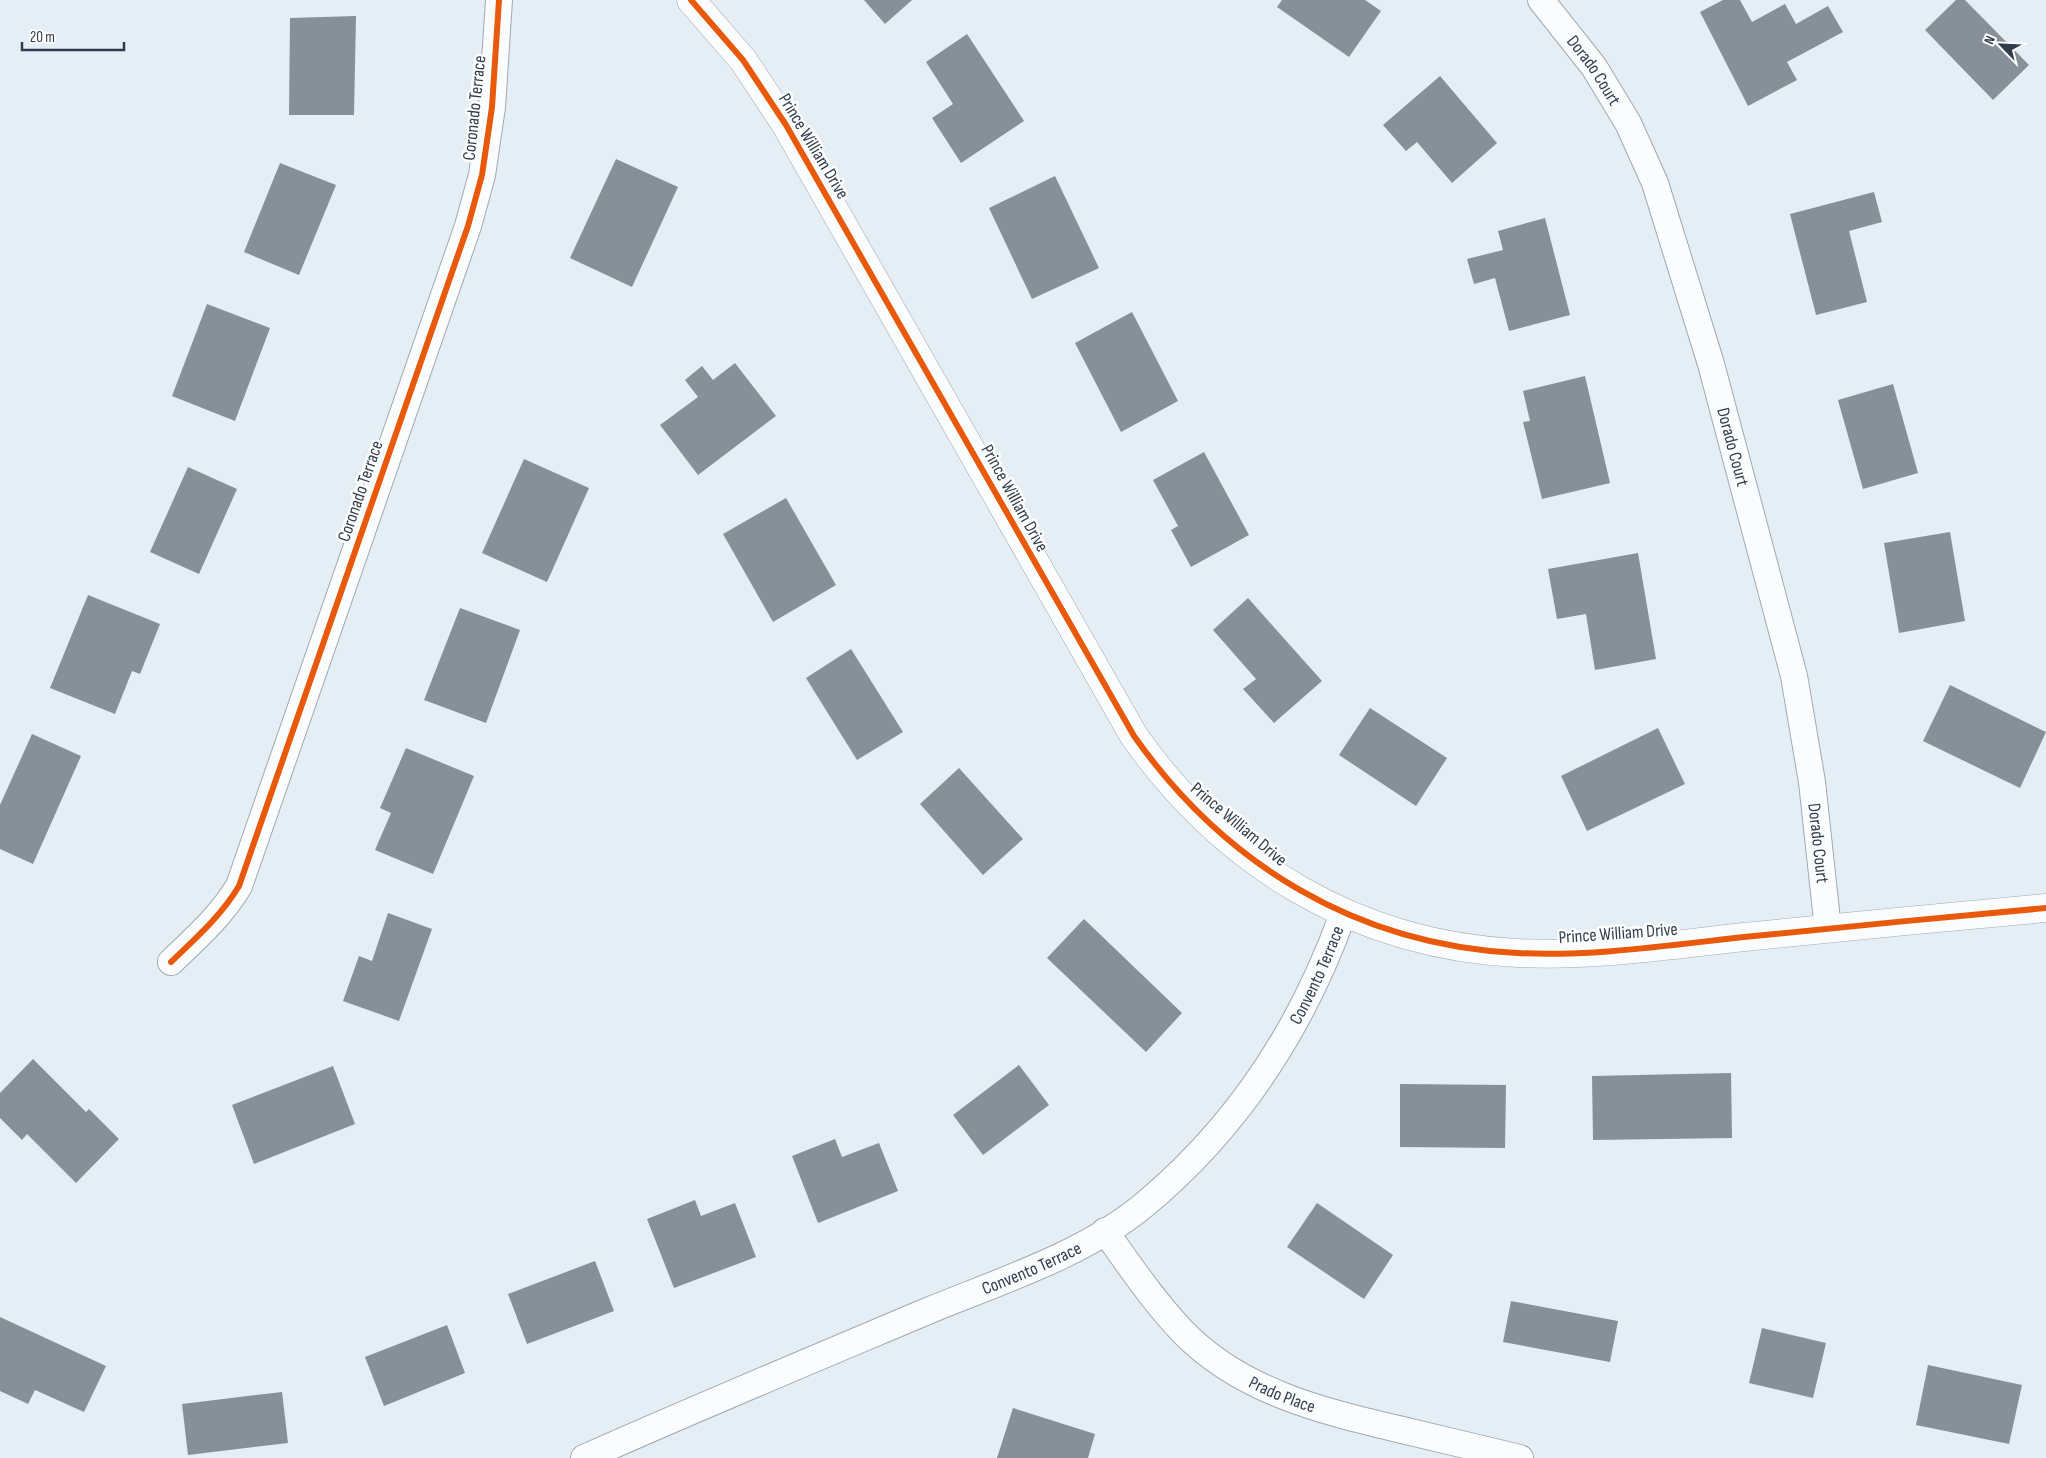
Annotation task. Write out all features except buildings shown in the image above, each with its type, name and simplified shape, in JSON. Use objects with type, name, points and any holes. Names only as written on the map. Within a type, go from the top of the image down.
[{"type":"street","name":"Coronado Terrace","points":[[171,962],[211,924],[226,907],[239,886],[468,226],[482,175],[492,107],[499,0]]},
{"type":"street","name":"Prince William Drive","points":[[691,0],[743,60],[786,125],[1096,674],[1155,766],[1191,806],[1261,865],[1299,892],[1343,914],[1405,936],[1466,948],[1518,953],[1614,951],[2046,908]]},
{"type":"street","name":"Dorado Court","points":[[1541,0],[1594,67],[1628,123],[1658,193],[1711,364],[1794,676],[1812,782],[1828,929]]},
{"type":"street","name":"Convento Terrace","points":[[584,1458],[685,1413],[1064,1254],[1105,1231],[1143,1206],[1205,1148],[1254,1090],[1304,1008],[1343,914]]},
{"type":"street","name":"Prado Place","points":[[1105,1231],[1149,1293],[1184,1333],[1227,1367],[1258,1385],[1331,1413],[1520,1458]]},
{"type":"cycle path","points":[[171,962],[216,917],[239,886],[468,226],[482,175],[492,107],[499,0]]},
{"type":"cycle path","points":[[691,0],[743,60],[786,125],[1134,736],[1170,782],[1210,823],[1253,859],[1300,890],[1349,915],[1402,934],[1458,947],[1517,953],[1545,954],[1631,950],[1744,937],[2046,908]]}]
